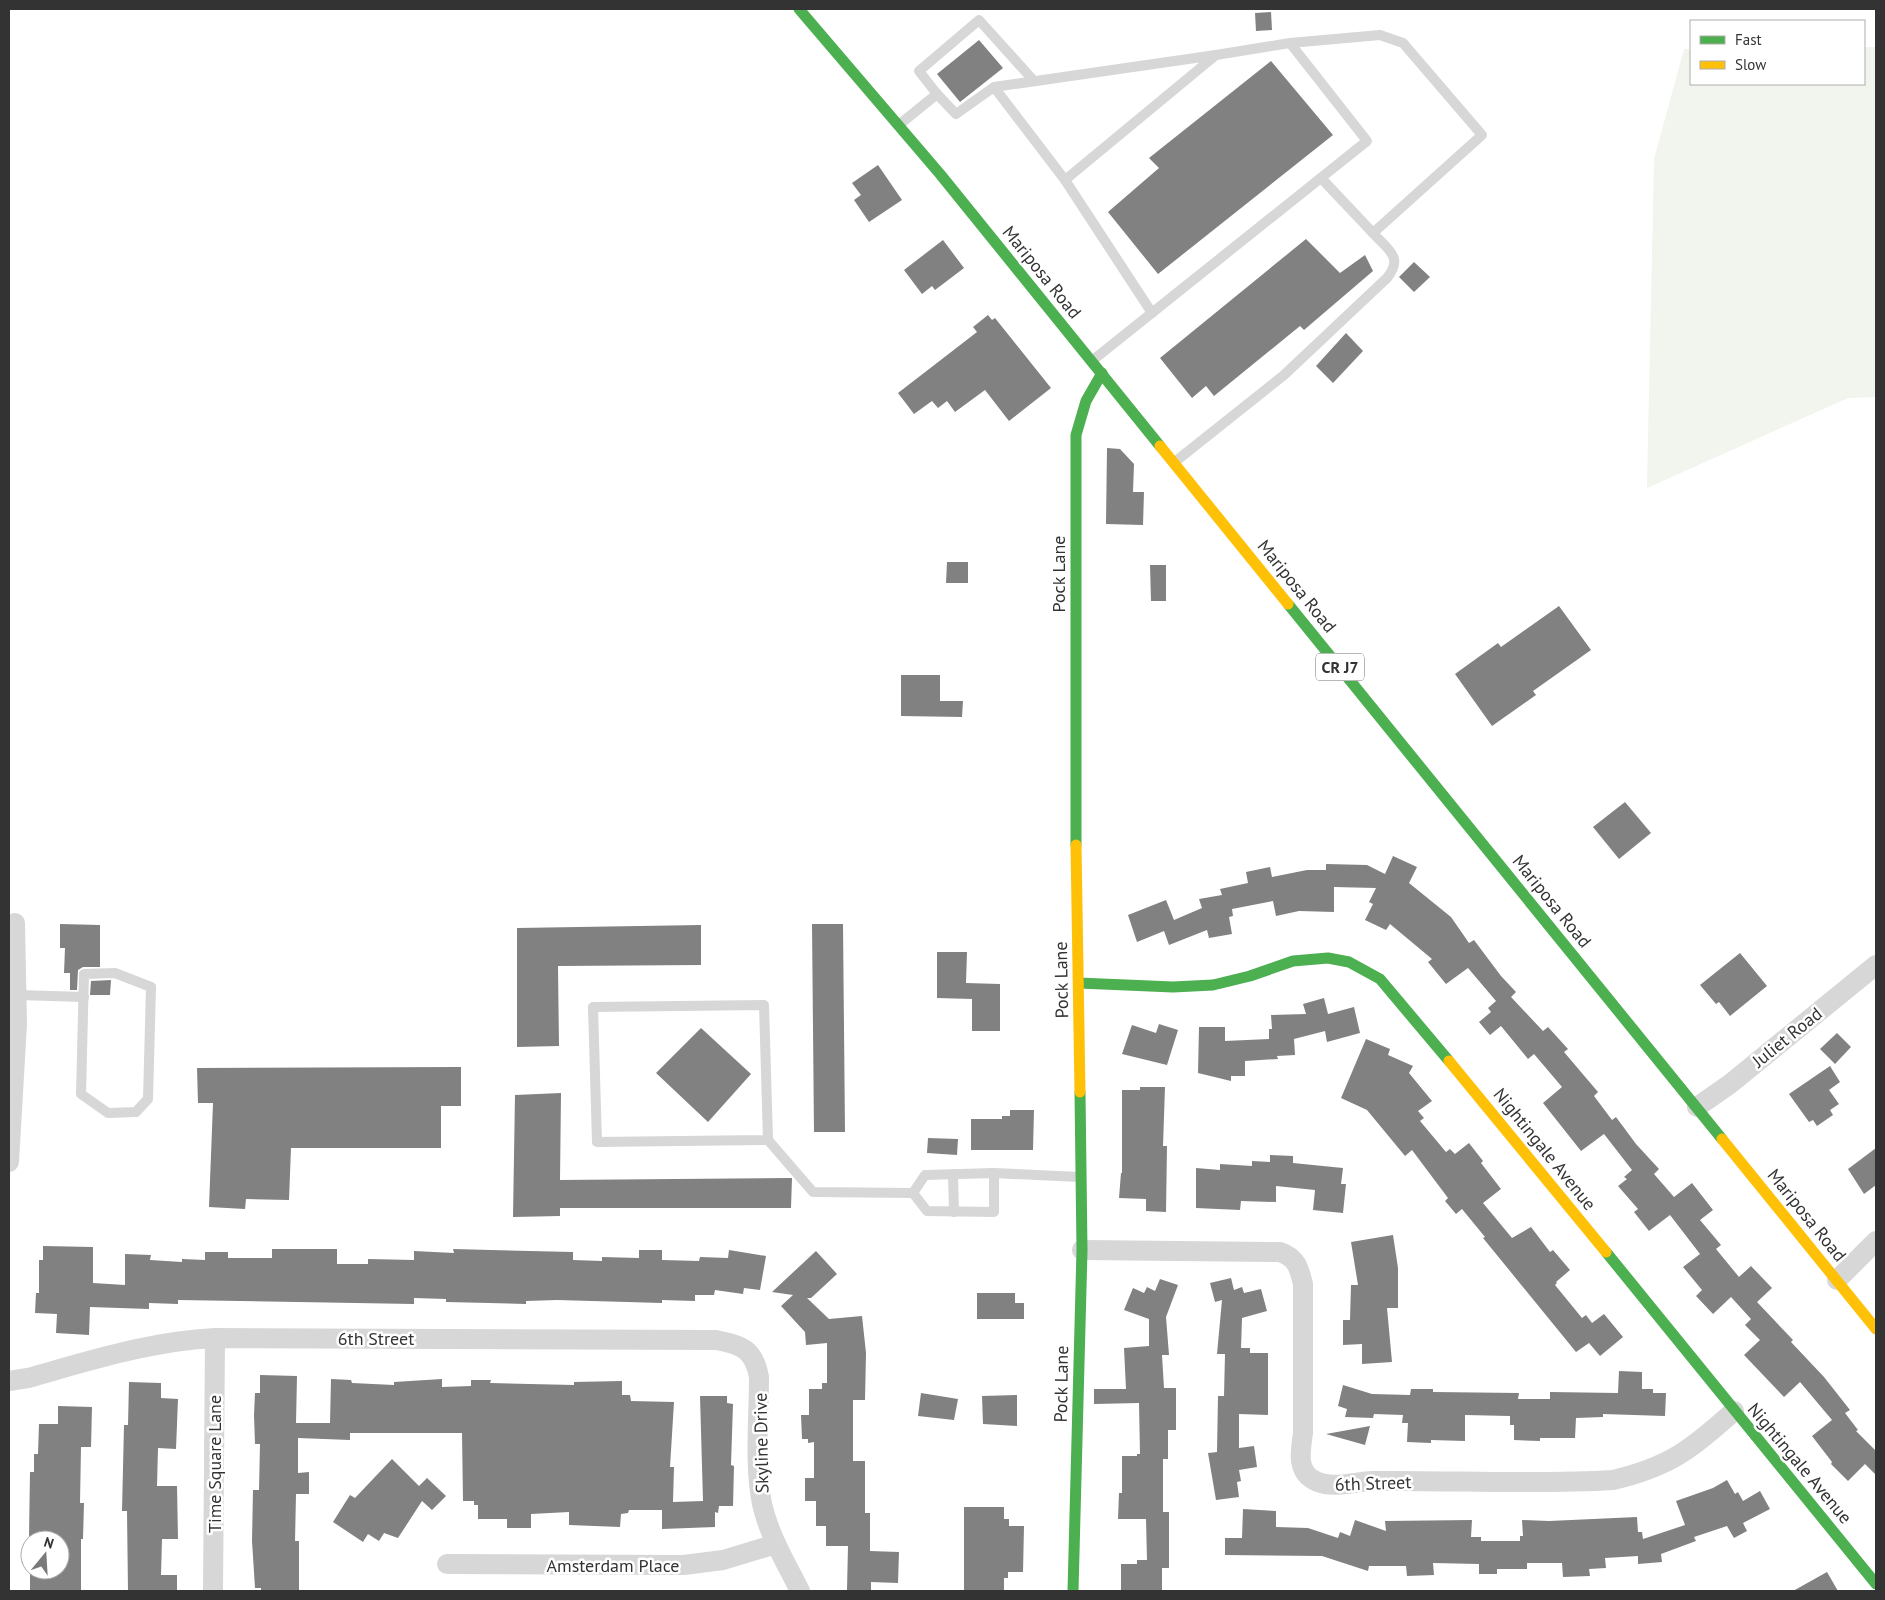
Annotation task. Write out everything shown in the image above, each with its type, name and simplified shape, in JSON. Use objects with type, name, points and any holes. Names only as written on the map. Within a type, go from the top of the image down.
[{"type":"street","name":"Mariposa Road","points":[[800,9],[899,124],[1102,373],[1876,1329]]},
{"type":"street","name":"Pock Lane","points":[[1073,1591],[1082,1250],[1075,758],[1076,435],[1086,401],[1102,373]]},
{"type":"street","points":[[9,1162],[15,923]]},
{"type":"street","name":"Nightingale Avenue","points":[[1079,983],[1172,987],[1213,985],[1250,976],[1293,961],[1328,958],[1349,962],[1371,972],[1398,998],[1876,1584]]},
{"type":"street","name":"Juliet Road","points":[[1696,1107],[1730,1084],[1876,965]]},
{"type":"street","points":[[1836,1280],[1876,1241]]},
{"type":"street","name":"6th Street","points":[[1082,1250],[1280,1252],[1295,1260],[1298,1264],[1303,1284],[1303,1433],[1300,1458],[1305,1472],[1311,1478],[1324,1485],[1386,1481],[1613,1480],[1645,1473],[1667,1463],[1691,1449],[1734,1411]]},
{"type":"street","name":"Time Square Lane","points":[[214,1338],[214,1591]]},
{"type":"street","name":"6th Street","points":[[9,1381],[28,1378],[180,1339],[716,1340],[733,1343],[747,1350]]},
{"type":"street","name":"Skyline Drive","points":[[747,1350],[756,1363],[760,1377],[758,1472],[762,1504],[776,1544],[800,1591]]},
{"type":"street","name":"Amsterdam Place","points":[[447,1564],[684,1565],[723,1560],[776,1544]]},
{"type":"lane","points":[[1034,81],[979,20],[919,71],[956,114],[994,87],[1290,43],[1380,36],[1403,43],[1482,135],[1373,233]]},
{"type":"lane","points":[[1092,361],[1367,141],[1290,43]]},
{"type":"lane","points":[[1065,180],[1216,55]]},
{"type":"lane","points":[[994,87],[1065,180],[1152,313]]},
{"type":"lane","points":[[899,124],[938,94]]},
{"type":"lane","points":[[1174,463],[1284,375],[1387,278],[1393,270],[1395,257],[1321,178]]},
{"type":"lane","points":[[115,973],[151,987],[148,1100],[136,1112],[108,1114],[80,1094],[84,997],[84,974],[115,973]]},
{"type":"lane","points":[[13,995],[84,997]]},
{"type":"lane","points":[[768,1140],[597,1142],[593,1007],[764,1005],[768,1140],[812,1192],[912,1193],[927,1211],[994,1212],[994,1173]]},
{"type":"lane","points":[[912,1193],[925,1175],[994,1173],[1081,1177]]},
{"type":"lane","points":[[953,1174],[954,1212]]},
{"type":"shaded area","points":[[1865,47],[1876,47],[1876,397],[1848,398],[1647,488],[1654,159],[1684,49],[1690,49],[1690,85],[1865,85]]},
{"type":"building","points":[[1271,12],[1272,30],[1256,31],[1255,13]]},
{"type":"building","points":[[979,40],[1003,68],[960,102],[937,74]]},
{"type":"building","points":[[1271,61],[1333,135],[1158,274],[1108,212],[1159,168],[1149,158]]},
{"type":"building","points":[[878,165],[902,200],[869,222],[854,200],[861,195],[852,183]]},
{"type":"building","points":[[1306,239],[1340,273],[1365,255],[1373,271],[1304,330],[1300,326],[1214,396],[1206,386],[1192,398],[1160,358]]},
{"type":"building","points":[[943,240],[964,268],[935,290],[932,286],[922,294],[904,270]]},
{"type":"building","points":[[1414,262],[1430,277],[1414,292],[1399,277]]},
{"type":"building","points":[[988,315],[992,320],[995,318],[1051,388],[1009,421],[985,390],[955,412],[947,401],[938,408],[932,401],[914,414],[898,393],[977,332],[973,327]]},
{"type":"building","points":[[1346,333],[1363,351],[1333,383],[1316,366]]},
{"type":"building","points":[[1107,448],[1120,449],[1134,464],[1133,492],[1144,492],[1143,525],[1106,524]]},
{"type":"building","points":[[947,562],[968,562],[968,583],[946,583]]},
{"type":"building","points":[[1150,565],[1166,565],[1166,601],[1151,601]]},
{"type":"building","points":[[1559,606],[1591,650],[1533,691],[1536,695],[1492,726],[1455,674],[1498,643],[1501,647]]},
{"type":"building","points":[[901,675],[940,675],[940,701],[963,701],[962,717],[901,716]]},
{"type":"building","points":[[1625,802],[1651,833],[1619,859],[1593,827]]},
{"type":"building","points":[[1393,856],[1417,867],[1409,883],[1451,917],[1469,943],[1474,940],[1501,976],[1516,992],[1511,997],[1543,1031],[1548,1027],[1568,1049],[1564,1052],[1598,1092],[1594,1096],[1612,1120],[1616,1117],[1636,1144],[1659,1169],[1654,1174],[1674,1197],[1692,1183],[1713,1210],[1700,1220],[1721,1245],[1716,1249],[1739,1277],[1751,1266],[1772,1288],[1757,1302],[1793,1340],[1791,1342],[1824,1377],[1850,1410],[1845,1413],[1858,1430],[1856,1431],[1876,1451],[1876,1475],[1865,1464],[1848,1481],[1831,1464],[1832,1462],[1812,1436],[1832,1420],[1800,1382],[1784,1397],[1744,1355],[1760,1340],[1745,1325],[1751,1319],[1731,1297],[1713,1314],[1696,1296],[1702,1290],[1683,1267],[1700,1254],[1670,1215],[1649,1231],[1634,1212],[1638,1209],[1618,1186],[1627,1179],[1624,1177],[1632,1170],[1604,1134],[1581,1151],[1543,1103],[1562,1087],[1534,1054],[1528,1059],[1501,1026],[1490,1035],[1479,1022],[1491,1012],[1488,1008],[1496,1001],[1468,968],[1446,984],[1428,962],[1432,959],[1390,924],[1386,930],[1365,920],[1373,904],[1369,902],[1376,888],[1334,887],[1334,912],[1299,911],[1276,916],[1273,901],[1232,909],[1233,916],[1229,917],[1232,934],[1209,938],[1207,930],[1169,945],[1164,931],[1137,942],[1128,915],[1166,900],[1174,920],[1202,908],[1199,899],[1222,895],[1220,889],[1248,883],[1246,872],[1270,867],[1272,877],[1307,870],[1326,870],[1326,864],[1367,865],[1385,874]]},
{"type":"building","points":[[60,924],[100,925],[100,967],[83,967],[78,970],[77,990],[70,990],[70,973],[64,973],[65,948],[60,948]]},
{"type":"building","points":[[812,924],[843,924],[845,1132],[814,1132]]},
{"type":"building","points":[[701,925],[701,965],[558,966],[559,1046],[517,1047],[517,928]]},
{"type":"building","points":[[937,952],[967,952],[966,983],[1000,984],[1000,1031],[972,1031],[972,999],[937,998]]},
{"type":"building","points":[[1740,953],[1767,986],[1730,1016],[1719,1002],[1716,1004],[1700,985]]},
{"type":"building","points":[[111,980],[110,995],[90,995],[91,981]]},
{"type":"building","points":[[1324,998],[1328,1014],[1354,1007],[1360,1033],[1327,1042],[1325,1031],[1294,1039],[1295,1055],[1277,1056],[1278,1059],[1245,1061],[1245,1076],[1231,1076],[1231,1081],[1198,1073],[1199,1027],[1225,1027],[1225,1041],[1269,1039],[1269,1029],[1272,1029],[1271,1015],[1306,1014],[1303,1004]]},
{"type":"building","points":[[1159,1024],[1178,1030],[1167,1065],[1122,1054],[1132,1025],[1156,1033]]},
{"type":"building","points":[[701,1028],[751,1074],[708,1122],[656,1073]]},
{"type":"building","points":[[1837,1033],[1851,1047],[1835,1064],[1820,1049]]},
{"type":"building","points":[[1366,1039],[1390,1049],[1388,1055],[1413,1066],[1409,1073],[1432,1101],[1418,1111],[1424,1118],[1420,1121],[1446,1152],[1450,1149],[1455,1154],[1469,1143],[1483,1161],[1481,1163],[1501,1189],[1483,1203],[1512,1238],[1531,1227],[1550,1252],[1553,1250],[1570,1270],[1555,1285],[1582,1318],[1586,1315],[1592,1323],[1604,1314],[1623,1337],[1600,1356],[1589,1343],[1576,1352],[1483,1238],[1485,1237],[1462,1209],[1456,1214],[1445,1201],[1448,1198],[1412,1150],[1405,1156],[1367,1110],[1341,1098]]},
{"type":"building","points":[[1830,1066],[1840,1082],[1829,1090],[1839,1104],[1830,1110],[1833,1115],[1817,1126],[1813,1120],[1809,1122],[1789,1094]]},
{"type":"building","points":[[461,1067],[461,1106],[441,1106],[441,1148],[291,1148],[289,1200],[246,1199],[245,1209],[209,1207],[213,1103],[198,1103],[197,1068]]},
{"type":"building","points":[[1140,1087],[1165,1087],[1163,1146],[1167,1146],[1166,1212],[1146,1211],[1146,1199],[1119,1198],[1122,1173],[1122,1090],[1140,1090]]},
{"type":"building","points":[[561,1093],[560,1180],[792,1178],[791,1208],[560,1208],[560,1216],[513,1217],[515,1095]]},
{"type":"building","points":[[1010,1110],[1034,1110],[1033,1150],[971,1150],[971,1119],[1002,1119],[1002,1116],[1010,1116]]},
{"type":"building","points":[[928,1138],[958,1139],[957,1155],[927,1153]]},
{"type":"building","points":[[1876,1148],[1876,1185],[1864,1194],[1848,1169]]},
{"type":"building","points":[[1270,1155],[1293,1156],[1293,1163],[1343,1168],[1341,1184],[1346,1184],[1343,1213],[1313,1210],[1315,1190],[1276,1186],[1276,1202],[1241,1201],[1240,1210],[1196,1208],[1196,1168],[1220,1170],[1220,1164],[1252,1166],[1252,1161],[1270,1162]]},
{"type":"building","points":[[1393,1235],[1398,1268],[1398,1308],[1387,1308],[1392,1362],[1362,1364],[1362,1344],[1343,1345],[1343,1320],[1350,1320],[1351,1285],[1358,1285],[1351,1242]]},
{"type":"building","points":[[43,1246],[93,1247],[93,1283],[125,1285],[125,1254],[151,1255],[150,1260],[182,1262],[182,1259],[205,1260],[205,1252],[228,1252],[228,1258],[272,1258],[272,1249],[337,1249],[337,1264],[368,1264],[368,1259],[414,1260],[414,1251],[454,1253],[453,1249],[573,1252],[573,1260],[602,1261],[602,1257],[639,1258],[639,1250],[662,1250],[662,1260],[699,1261],[700,1257],[728,1258],[729,1250],[766,1256],[760,1290],[744,1288],[743,1294],[715,1290],[714,1295],[695,1295],[695,1301],[662,1300],[662,1303],[557,1300],[526,1301],[526,1304],[446,1302],[446,1299],[414,1298],[414,1304],[178,1300],[178,1304],[149,1303],[149,1309],[90,1307],[89,1335],[56,1333],[57,1314],[35,1313],[36,1293],[39,1293],[39,1260],[43,1260]]},
{"type":"building","points":[[816,1251],[837,1274],[811,1298],[807,1298],[829,1319],[862,1316],[866,1353],[865,1400],[853,1400],[853,1461],[865,1461],[865,1513],[870,1513],[870,1551],[899,1552],[898,1583],[871,1582],[871,1591],[847,1590],[848,1546],[826,1546],[826,1526],[816,1526],[816,1501],[805,1501],[805,1478],[814,1478],[814,1442],[808,1443],[808,1439],[802,1439],[801,1415],[809,1415],[809,1389],[822,1389],[822,1383],[827,1383],[827,1343],[806,1345],[805,1332],[781,1306],[793,1295],[772,1292]]},
{"type":"building","points":[[1231,1278],[1234,1290],[1242,1287],[1244,1293],[1261,1289],[1267,1311],[1242,1318],[1241,1348],[1250,1348],[1250,1353],[1268,1353],[1268,1415],[1239,1414],[1239,1448],[1254,1446],[1257,1467],[1239,1470],[1241,1481],[1237,1482],[1239,1497],[1216,1500],[1208,1453],[1217,1452],[1218,1396],[1224,1396],[1225,1354],[1217,1354],[1222,1300],[1215,1302],[1210,1283]]},
{"type":"building","points":[[1160,1279],[1178,1285],[1166,1317],[1169,1355],[1162,1355],[1164,1388],[1176,1388],[1176,1430],[1168,1430],[1168,1459],[1163,1459],[1163,1512],[1169,1512],[1169,1568],[1162,1568],[1162,1590],[1121,1591],[1121,1564],[1137,1564],[1137,1560],[1147,1560],[1146,1519],[1118,1519],[1119,1493],[1122,1493],[1122,1456],[1137,1456],[1137,1454],[1140,1454],[1139,1403],[1094,1404],[1094,1389],[1126,1389],[1124,1348],[1149,1346],[1149,1319],[1124,1310],[1133,1288],[1144,1293],[1147,1287],[1155,1291]]},
{"type":"building","points":[[977,1293],[1015,1293],[1015,1303],[1024,1303],[1024,1319],[977,1319]]},
{"type":"building","points":[[1619,1371],[1642,1372],[1642,1389],[1653,1389],[1653,1393],[1666,1393],[1665,1416],[1603,1414],[1603,1417],[1576,1418],[1575,1438],[1540,1438],[1540,1441],[1514,1440],[1514,1425],[1510,1425],[1510,1416],[1465,1415],[1465,1441],[1431,1440],[1431,1443],[1407,1442],[1408,1423],[1402,1423],[1403,1415],[1374,1414],[1373,1418],[1345,1417],[1347,1409],[1338,1406],[1343,1385],[1372,1394],[1410,1395],[1411,1389],[1433,1389],[1433,1392],[1519,1393],[1518,1399],[1550,1399],[1550,1392],[1618,1393]]},
{"type":"building","points":[[260,1375],[297,1376],[296,1423],[330,1423],[331,1379],[351,1380],[352,1383],[394,1385],[394,1382],[442,1379],[442,1387],[471,1386],[471,1380],[491,1380],[490,1383],[574,1385],[574,1382],[622,1381],[622,1395],[630,1395],[631,1401],[674,1402],[670,1467],[674,1467],[673,1502],[703,1501],[700,1396],[727,1396],[727,1403],[733,1404],[731,1465],[734,1466],[733,1506],[719,1506],[718,1513],[715,1512],[715,1527],[662,1529],[662,1510],[629,1510],[628,1513],[621,1514],[620,1527],[569,1525],[569,1512],[531,1514],[531,1528],[507,1528],[507,1519],[478,1519],[478,1505],[474,1505],[474,1501],[463,1501],[462,1433],[350,1433],[350,1440],[298,1438],[298,1473],[309,1472],[309,1494],[296,1494],[295,1541],[299,1541],[299,1591],[261,1591],[261,1588],[255,1588],[252,1541],[253,1490],[259,1490],[260,1444],[255,1444],[254,1415],[255,1393],[260,1393]]},
{"type":"building","points":[[129,1382],[161,1383],[161,1398],[178,1399],[176,1449],[158,1448],[157,1486],[177,1486],[178,1539],[162,1539],[161,1575],[177,1575],[177,1591],[128,1591],[127,1511],[122,1511],[124,1425],[128,1425]]},
{"type":"building","points":[[921,1393],[958,1399],[954,1420],[918,1416]]},
{"type":"building","points":[[1017,1395],[1017,1426],[983,1424],[982,1396]]},
{"type":"building","points":[[58,1406],[92,1407],[91,1447],[81,1447],[80,1503],[84,1503],[83,1539],[81,1539],[81,1591],[30,1591],[30,1580],[70,1580],[70,1530],[29,1530],[30,1472],[34,1472],[34,1454],[38,1454],[39,1424],[58,1424]]},
{"type":"building","points":[[1370,1426],[1365,1445],[1326,1434]]},
{"type":"building","points":[[392,1459],[419,1486],[427,1478],[446,1496],[432,1510],[422,1501],[398,1538],[384,1533],[379,1541],[368,1534],[363,1542],[333,1522],[350,1495],[355,1498]]},
{"type":"building","points":[[1727,1480],[1735,1494],[1738,1492],[1743,1501],[1760,1491],[1770,1509],[1743,1523],[1747,1531],[1734,1538],[1727,1526],[1694,1537],[1696,1541],[1661,1554],[1662,1562],[1638,1564],[1638,1556],[1605,1558],[1606,1568],[1589,1569],[1590,1576],[1563,1577],[1562,1563],[1527,1563],[1527,1569],[1497,1569],[1497,1574],[1479,1574],[1479,1564],[1433,1563],[1434,1575],[1407,1576],[1406,1566],[1369,1566],[1368,1571],[1322,1556],[1225,1555],[1225,1538],[1242,1538],[1243,1509],[1276,1511],[1276,1527],[1308,1528],[1338,1538],[1340,1532],[1350,1536],[1355,1520],[1386,1531],[1385,1521],[1472,1520],[1471,1537],[1481,1537],[1481,1541],[1520,1541],[1520,1536],[1523,1536],[1522,1520],[1549,1521],[1637,1517],[1638,1532],[1642,1532],[1643,1539],[1685,1525],[1676,1501],[1713,1488]]},
{"type":"building","points":[[964,1507],[1004,1507],[1004,1519],[1009,1519],[1009,1526],[1024,1526],[1023,1572],[1008,1572],[1008,1578],[1004,1578],[1004,1591],[964,1591]]},
{"type":"building","points":[[1827,1572],[1838,1591],[1793,1591]]},
{"type":"traffic: fast","points":[[799,9],[940,174],[1160,446]]},
{"type":"traffic: fast","points":[[1076,845],[1076,435],[1086,401],[1102,373]]},
{"type":"traffic: fast","points":[[1288,604],[1722,1139]]},
{"type":"traffic: fast","points":[[1079,983],[1173,987],[1213,985],[1250,976],[1293,961],[1328,958],[1349,962],[1380,979],[1449,1061]]},
{"type":"traffic: fast","points":[[1073,1591],[1082,1250],[1080,1092]]},
{"type":"traffic: fast","points":[[1606,1252],[1876,1584]]},
{"type":"traffic: slow","points":[[1160,446],[1288,604]]},
{"type":"traffic: slow","points":[[1076,845],[1080,1092]]},
{"type":"traffic: slow","points":[[1449,1061],[1606,1252]]},
{"type":"traffic: slow","points":[[1722,1139],[1876,1329]]}]
